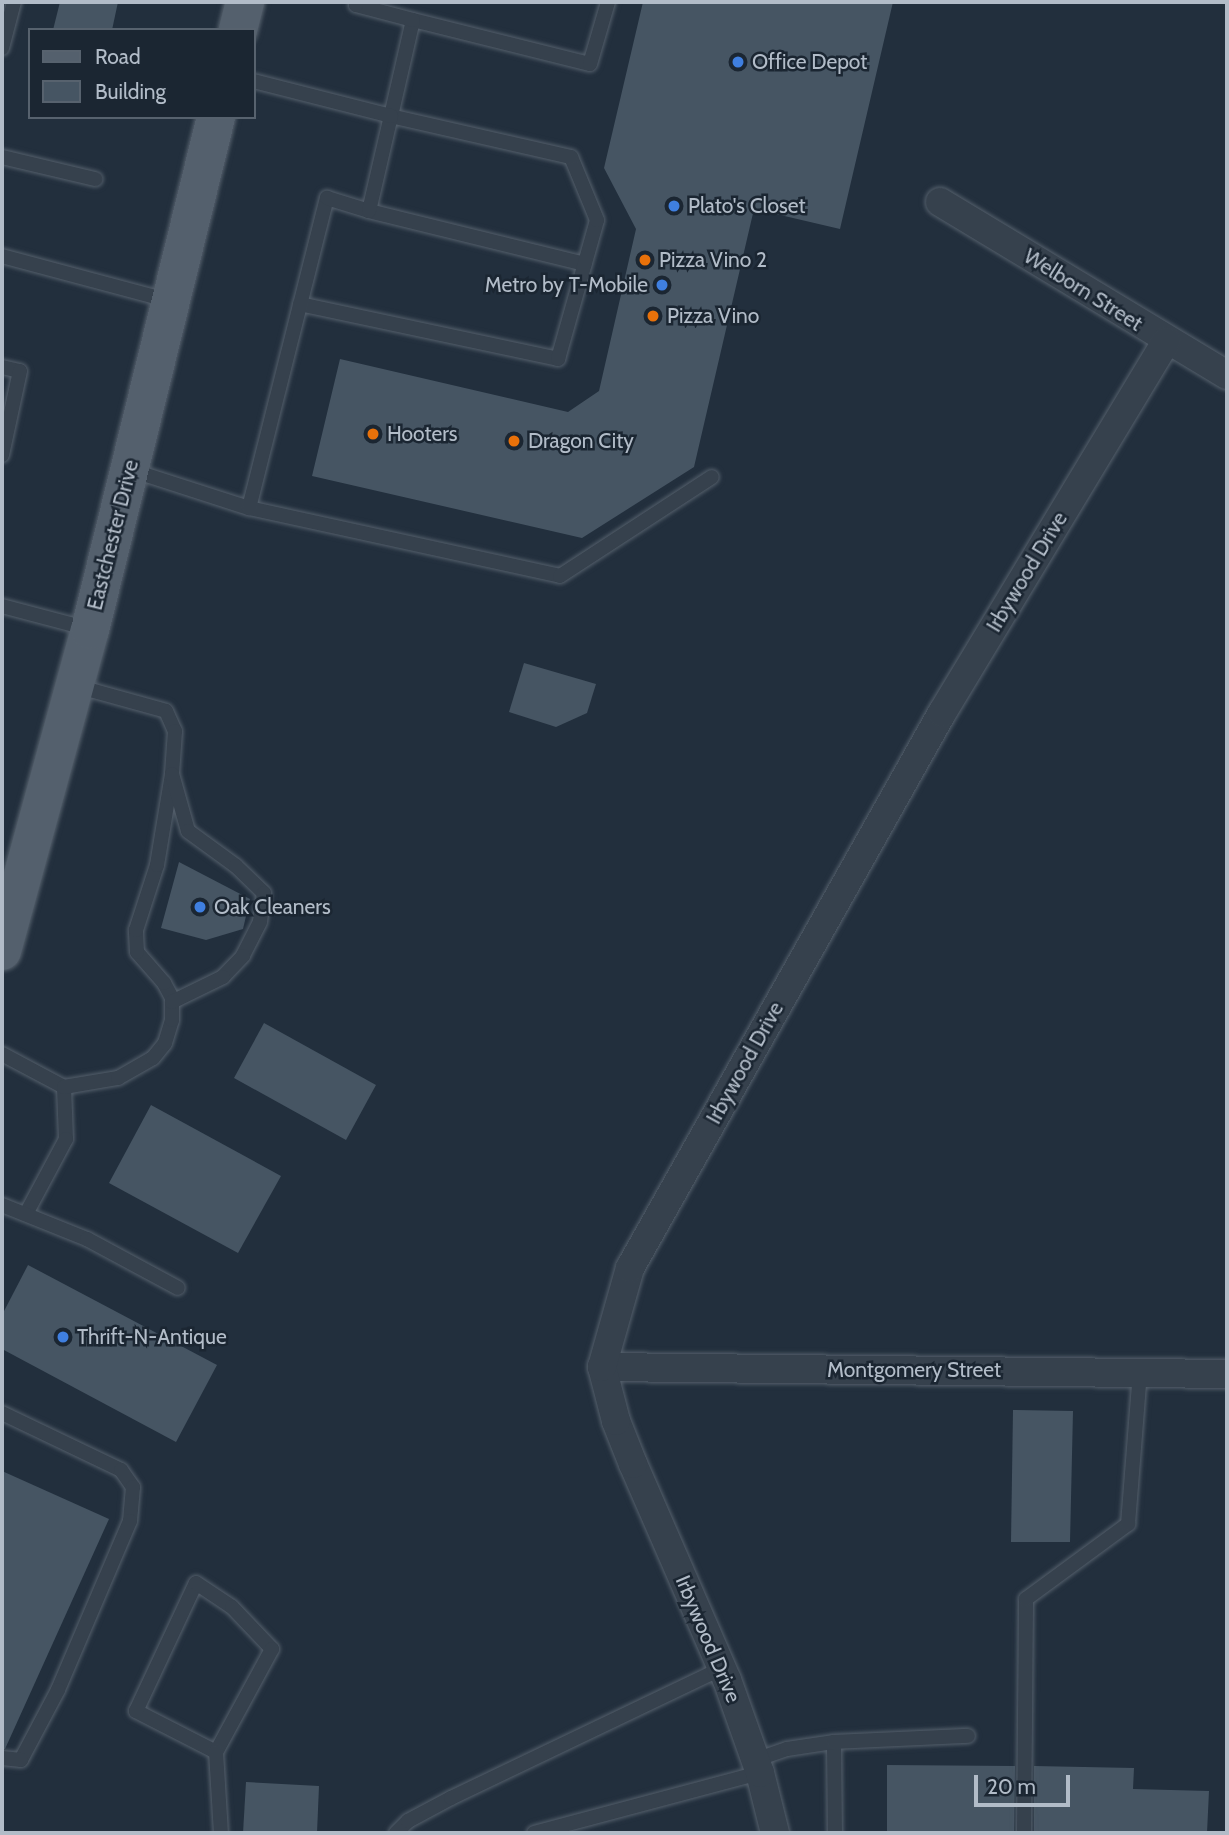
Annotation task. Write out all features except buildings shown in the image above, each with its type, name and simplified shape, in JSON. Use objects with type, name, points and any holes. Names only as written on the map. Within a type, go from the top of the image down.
[{"type":"main road","points":[[238,28],[245,2]]},
{"type":"main road","name":"Eastchester Drive","points":[[2,951],[90,629],[216,119]]},
{"type":"street","name":"Welborn Street","points":[[940,202],[1166,341],[1227,375]]},
{"type":"street","name":"Irbywood Drive","points":[[775,1833],[758,1766],[722,1668],[632,1464],[616,1421],[602,1367],[630,1268],[942,713],[1166,341]]},
{"type":"street","name":"Montgomery Street","points":[[602,1367],[1227,1374]]},
{"type":"lane","points":[[2,48],[14,2]]},
{"type":"lane","points":[[356,2],[356,5],[590,64],[608,2]]},
{"type":"lane","points":[[369,211],[413,20]]},
{"type":"lane","points":[[256,82],[571,157],[597,220],[558,359],[300,304]]},
{"type":"lane","points":[[2,157],[95,179]]},
{"type":"lane","points":[[248,508],[327,198],[369,211],[585,264]]},
{"type":"lane","points":[[2,256],[171,301]]},
{"type":"lane","points":[[2,367],[20,371],[2,455]]},
{"type":"lane","points":[[130,470],[248,508],[561,576],[712,477]]},
{"type":"lane","points":[[2,606],[90,629]]},
{"type":"lane","points":[[2,1054],[64,1087],[118,1078],[153,1058],[164,1043],[172,1020],[172,1002],[164,983],[137,952],[136,930],[157,865],[172,774],[175,731],[166,711],[75,685]]},
{"type":"lane","points":[[172,774],[188,831],[236,866],[264,893],[260,922],[243,956],[223,977],[172,1002]]},
{"type":"lane","points":[[26,1214],[66,1139],[64,1087]]},
{"type":"lane","points":[[2,1205],[87,1239],[178,1288]]},
{"type":"lane","points":[[1024,1833],[1026,1600],[1128,1524],[1140,1372]]},
{"type":"lane","points":[[2,1413],[121,1470],[133,1486],[130,1521],[58,1690],[21,1760],[2,1758]]},
{"type":"lane","points":[[216,1752],[136,1711],[196,1583],[232,1607],[272,1648],[216,1752],[221,1833]]},
{"type":"lane","points":[[396,1833],[408,1821],[451,1798],[722,1668]]},
{"type":"lane","points":[[534,1833],[758,1766],[787,1749],[834,1742],[968,1737]]},
{"type":"lane","points":[[834,1742],[835,1833]]},
{"type":"place","name":"Office Depot","points":[[738,62]]},
{"type":"place","name":"Plato's Closet","points":[[674,206]]},
{"type":"place","name":"Pizza Vino 2","points":[[645,260]]},
{"type":"place","name":"Metro by T-Mobile","points":[[662,285]]},
{"type":"place","name":"Pizza Vino","points":[[653,316]]},
{"type":"place","name":"Hooters","points":[[373,434]]},
{"type":"place","name":"Dragon City","points":[[514,441]]},
{"type":"place","name":"Oak Cleaners","points":[[200,907]]},
{"type":"place","name":"Thrift-N-Antique","points":[[63,1337]]}]
